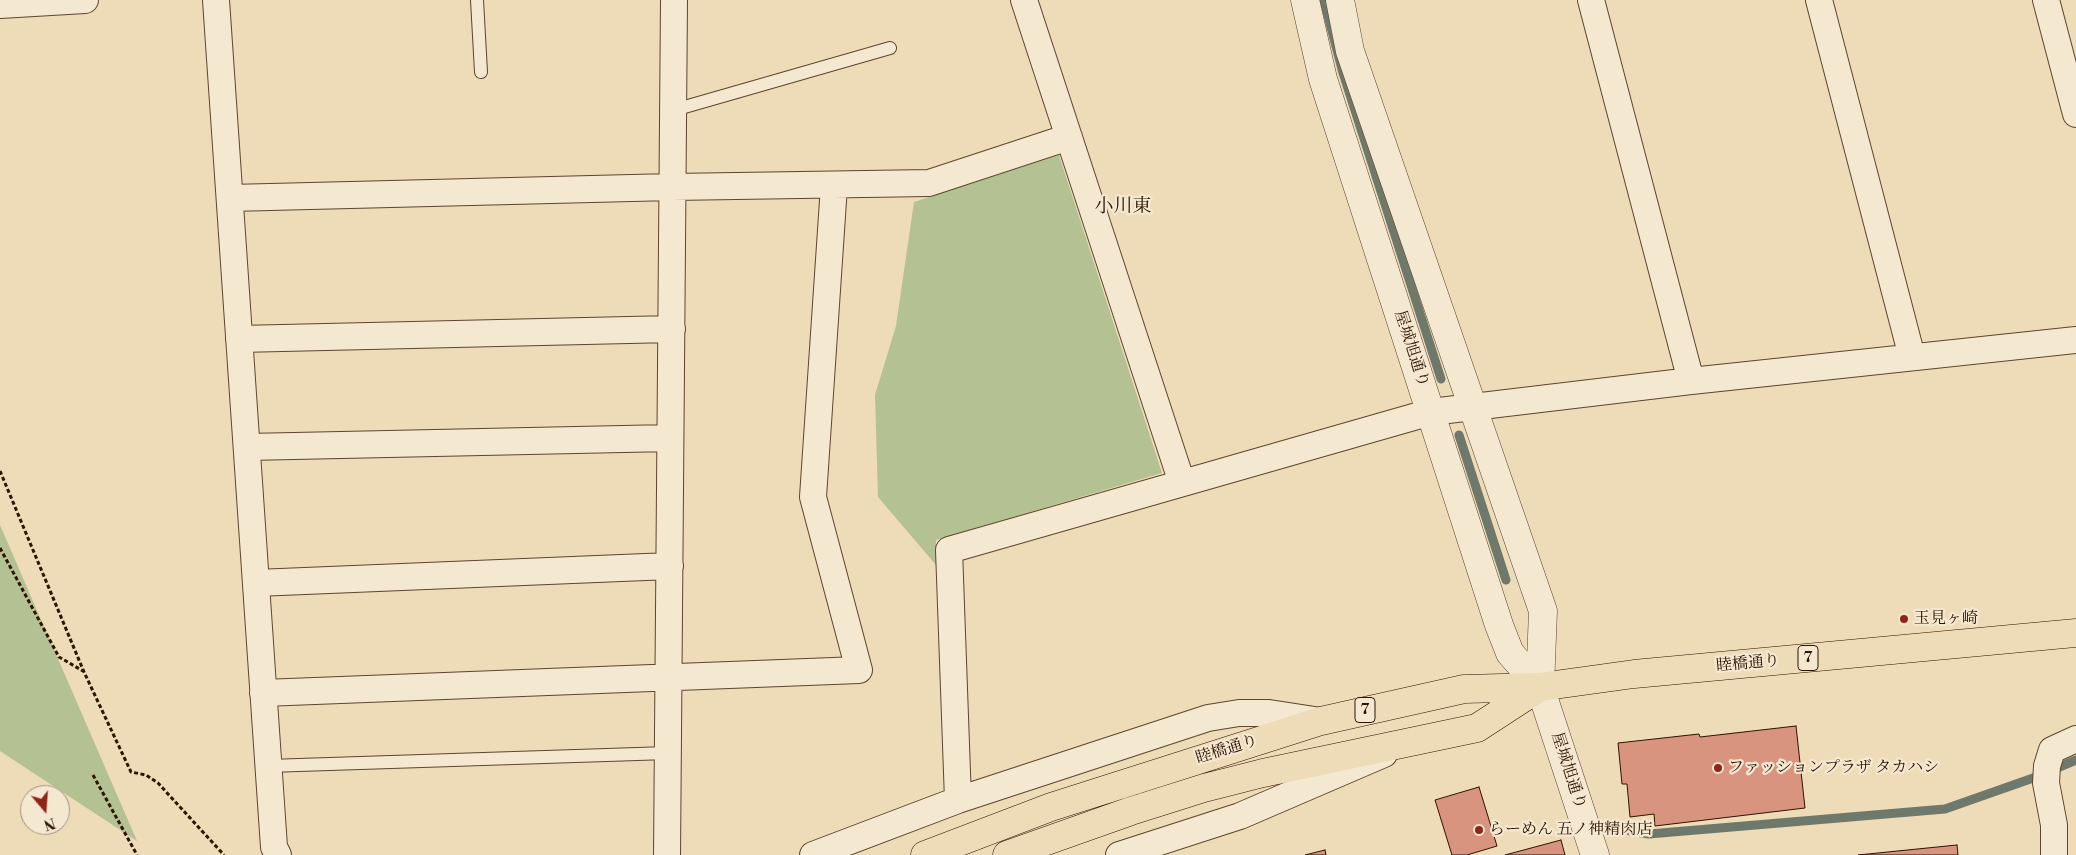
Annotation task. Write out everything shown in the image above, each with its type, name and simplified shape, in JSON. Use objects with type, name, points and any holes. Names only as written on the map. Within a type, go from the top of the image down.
[{"type":"main road","name":"睦橋通り","points":[[924,855],[1050,807],[1194,760],[1321,721],[1464,689],[1540,687],[1644,673],[2076,633]]},
{"type":"main road","name":"睦橋通り","points":[[1007,855],[1130,811],[1204,788],[1263,773],[1477,728],[1540,687]]},
{"type":"street","points":[[0,6],[39,1],[86,0]]},
{"type":"street","points":[[216,0],[268,766],[274,847],[278,855]]},
{"type":"street","points":[[667,855],[674,0]]},
{"type":"street","points":[[1024,0],[1182,483]]},
{"type":"street","name":"屋城旭通り","points":[[1305,0],[1323,79],[1510,653],[1540,687]]},
{"type":"street","name":"屋城旭通り","points":[[1340,0],[1350,51],[1543,611],[1540,687],[1595,855]]},
{"type":"street","points":[[1591,0],[1690,381]]},
{"type":"street","points":[[1819,0],[1912,357]]},
{"type":"street","points":[[2046,0],[2076,114]]},
{"type":"street","points":[[230,198],[672,187],[834,186],[929,183],[1069,137]]},
{"type":"street","points":[[263,693],[859,670],[813,497],[834,186]]},
{"type":"street","points":[[239,339],[672,329]]},
{"type":"street","points":[[958,800],[949,550],[1431,412],[1690,381],[2076,340]]},
{"type":"street","points":[[247,447],[670,438]]},
{"type":"street","points":[[256,583],[670,566]]},
{"type":"street","points":[[813,855],[958,800],[1208,718],[1239,713],[1259,713],[1321,721]]},
{"type":"street","points":[[2054,855],[2054,825],[2046,774],[2052,750],[2076,739]]},
{"type":"street","points":[[1119,855],[1240,816],[1406,744]]},
{"type":"lane","points":[[477,0],[481,72]]},
{"type":"lane","points":[[674,110],[890,48]]},
{"type":"lane","points":[[268,766],[668,753]]},
{"type":"path","points":[[0,471],[84,672],[131,772],[146,776],[158,783],[224,855]]},
{"type":"path","points":[[0,548],[59,658],[84,672]]},
{"type":"path","points":[[93,775],[137,855]]},
{"type":"green space","points":[[1059,155],[1162,473],[936,540],[936,565],[878,497],[875,395],[896,326],[914,202]]},
{"type":"green space","points":[[0,525],[137,841],[70,797],[70,785],[52,785],[0,751]]},
{"type":"building","points":[[1796,726],[1805,808],[1655,826],[1654,814],[1630,817],[1627,784],[1622,784],[1618,743],[1699,734],[1700,737]]},
{"type":"building","points":[[1479,787],[1497,846],[1467,855],[1452,855],[1435,800]]},
{"type":"building","points":[[1561,840],[1565,855],[1505,855]]},
{"type":"building","points":[[1957,845],[1958,855],[1858,855]]},
{"type":"building","points":[[1325,850],[1326,855],[1305,855]]},
{"type":"waterway","points":[[1324,0],[1343,73],[1441,379]]},
{"type":"waterway","points":[[1459,435],[1506,580]]},
{"type":"waterway","points":[[1630,831],[1649,834],[1945,809],[2036,777],[2076,760]]},
{"type":"place","name":"玉見ヶ崎","points":[[1904,619]]},
{"type":"place","name":"ファッションプラザ タカハシ","points":[[1718,768]]},
{"type":"place","name":"らーめん 五ノ神精肉店","points":[[1479,830]]},
{"type":"district","name":"小川東","points":[[1123,207]]}]
